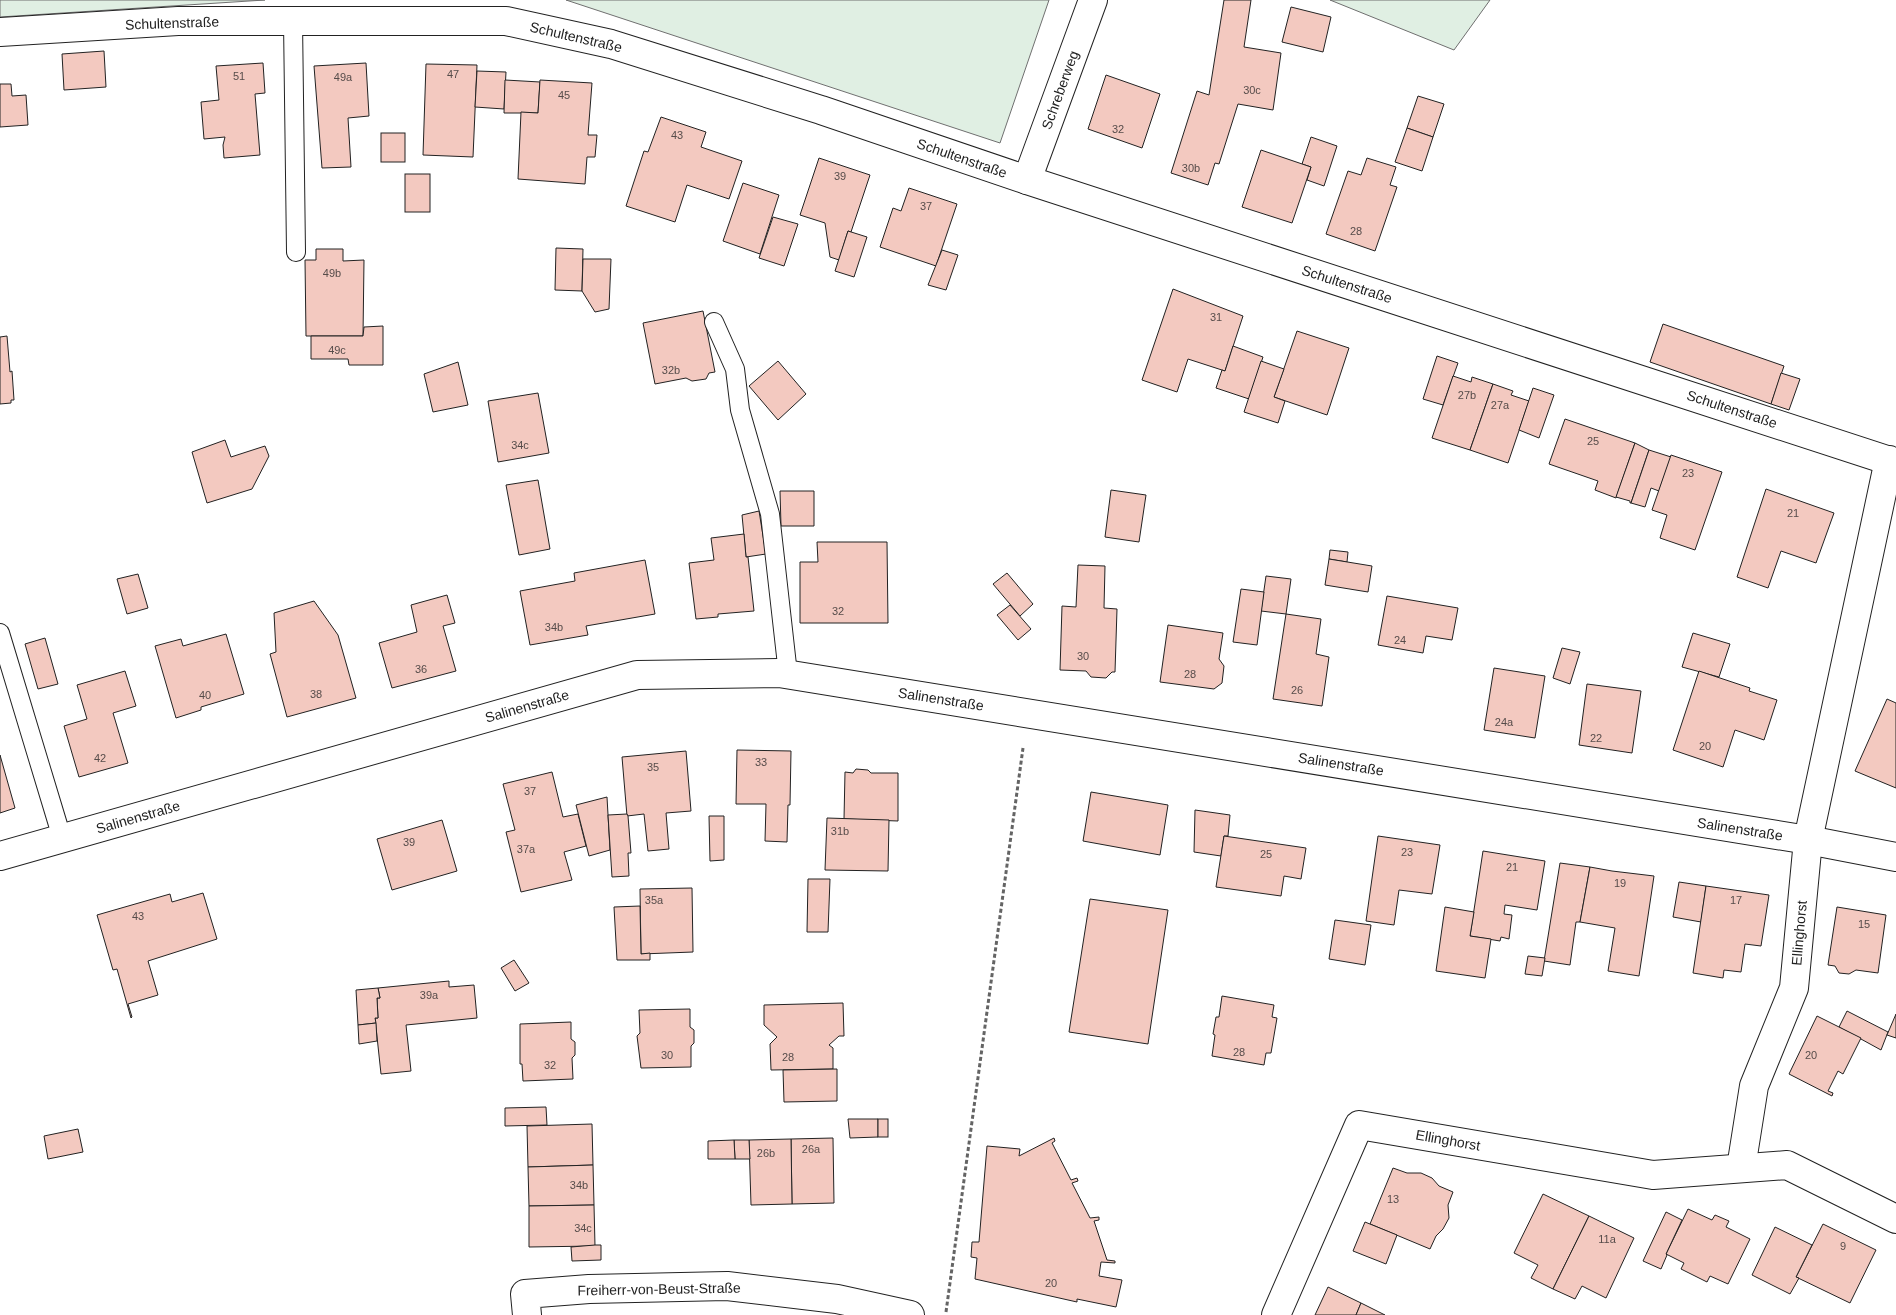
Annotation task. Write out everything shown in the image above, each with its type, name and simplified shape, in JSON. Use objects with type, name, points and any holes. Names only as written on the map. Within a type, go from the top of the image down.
[{"type":"street","name":"Schreberweg","points":[[1026,180],[1093,0]]},
{"type":"street","name":"Schultenstraße","points":[[0,32],[178,21],[506,21],[611,44],[822,110],[1026,180],[1893,461]]},
{"type":"street","name":"Ellinghorst","points":[[1741,1168],[1754,1086],[1794,988],[1808,840],[1893,461]]},
{"type":"street","name":"Salinenstraße","points":[[0,856],[637,675],[779,673],[1808,840],[1896,857]]},
{"type":"street","name":"Ellinghorst","points":[[1276,1315],[1359,1126],[1653,1175],[1787,1165],[1896,1219]]},
{"type":"street","name":"Freiherr-von-Beust-Straße","points":[[526,1304],[589,1289],[726,1286],[837,1299],[910,1315]]},
{"type":"lane","points":[[293,21],[296,252]]},
{"type":"lane","points":[[714,322],[735,370],[740,410],[770,514],[788,674]]},
{"type":"lane","points":[[0,633],[62,838]]},
{"type":"path","points":[[945,1315],[1028,713]]},
{"type":"green space","points":[[0,0],[265,0],[0,17]]},
{"type":"green space","points":[[566,0],[1049,0],[1000,143]]},
{"type":"green space","points":[[1330,0],[1490,0],[1454,50]]},
{"type":"building","points":[[1224,0],[1251,0],[1244,47],[1281,53],[1273,110],[1238,104],[1219,164],[1215,163],[1208,185],[1171,173],[1197,91],[1209,95]]},
{"type":"building","points":[[1291,7],[1331,17],[1323,52],[1282,42]]},
{"type":"building","points":[[104,51],[106,87],[64,90],[62,54]]},
{"type":"building","points":[[263,63],[265,93],[255,94],[260,155],[224,158],[223,145],[225,137],[204,139],[201,102],[219,100],[216,66]]},
{"type":"building","points":[[366,63],[369,116],[348,118],[351,167],[322,168],[314,66]]},
{"type":"building","points":[[426,64],[477,65],[473,157],[423,155]]},
{"type":"building","points":[[477,71],[506,72],[504,109],[475,107]]},
{"type":"building","points":[[1106,75],[1160,94],[1142,148],[1088,129]]},
{"type":"building","points":[[505,80],[540,82],[538,113],[504,113]]},
{"type":"building","points":[[540,80],[592,83],[588,135],[597,135],[595,157],[587,157],[585,184],[518,179],[521,112],[538,113]]},
{"type":"building","points":[[0,84],[11,84],[12,96],[26,95],[28,125],[0,127]]},
{"type":"building","points":[[1418,96],[1444,104],[1433,137],[1407,128]]},
{"type":"building","points":[[661,117],[706,132],[701,147],[742,161],[729,199],[687,185],[675,222],[626,206],[644,151],[648,152]]},
{"type":"building","points":[[1407,128],[1433,137],[1422,171],[1395,162]]},
{"type":"building","points":[[381,133],[405,133],[405,162],[381,162]]},
{"type":"building","points":[[1311,137],[1337,146],[1324,186],[1307,180],[1311,167],[1302,164]]},
{"type":"building","points":[[1261,150],[1311,167],[1292,223],[1242,207]]},
{"type":"building","points":[[819,158],[870,175],[851,232],[848,231],[839,260],[830,257],[825,223],[800,215]]},
{"type":"building","points":[[1367,158],[1396,167],[1390,185],[1397,187],[1375,251],[1326,234],[1348,171],[1361,175]]},
{"type":"building","points":[[405,174],[430,174],[430,212],[405,212]]},
{"type":"building","points":[[743,183],[779,195],[760,254],[723,241]]},
{"type":"building","points":[[909,188],[957,204],[936,266],[880,247],[893,208],[901,211]]},
{"type":"building","points":[[773,217],[798,224],[784,266],[759,258]]},
{"type":"building","points":[[848,231],[867,237],[854,277],[835,271]]},
{"type":"building","points":[[556,248],[583,249],[582,291],[555,290]]},
{"type":"building","points":[[316,249],[343,249],[343,261],[364,260],[363,336],[306,336],[305,260],[316,260]]},
{"type":"building","points":[[942,250],[958,255],[946,290],[928,285]]},
{"type":"building","points":[[583,259],[611,259],[609,309],[595,312],[582,291]]},
{"type":"building","points":[[1173,289],[1243,316],[1225,371],[1188,359],[1177,392],[1142,380]]},
{"type":"building","points":[[703,311],[715,372],[709,373],[706,379],[692,381],[686,378],[655,384],[643,323]]},
{"type":"building","points":[[1663,324],[1784,366],[1771,404],[1650,362]]},
{"type":"building","points":[[383,326],[383,365],[349,365],[348,359],[311,359],[311,336],[363,336],[364,327]]},
{"type":"building","points":[[1297,331],[1349,348],[1327,415],[1274,397]]},
{"type":"building","points":[[7,336],[14,400],[11,400],[11,403],[0,404],[0,337]]},
{"type":"building","points":[[1233,346],[1263,357],[1249,399],[1216,388],[1222,370],[1225,371]]},
{"type":"building","points":[[1437,356],[1458,363],[1443,405],[1423,399]]},
{"type":"building","points":[[778,361],[806,394],[778,420],[749,386]]},
{"type":"building","points":[[1261,361],[1284,369],[1274,397],[1285,401],[1278,423],[1244,412]]},
{"type":"building","points":[[458,362],[468,405],[433,412],[424,374]]},
{"type":"building","points":[[1781,373],[1800,379],[1789,410],[1771,404]]},
{"type":"building","points":[[1453,376],[1471,382],[1472,377],[1493,384],[1470,450],[1432,438]]},
{"type":"building","points":[[1493,384],[1513,391],[1511,395],[1529,401],[1508,463],[1470,450]]},
{"type":"building","points":[[1533,388],[1554,395],[1539,438],[1519,430]]},
{"type":"building","points":[[538,393],[549,453],[498,462],[488,401]]},
{"type":"building","points":[[1565,419],[1635,443],[1616,498],[1595,490],[1598,481],[1549,464]]},
{"type":"building","points":[[225,440],[231,457],[265,446],[269,456],[252,489],[207,503],[192,452]]},
{"type":"building","points":[[1635,443],[1649,450],[1630,503],[1630,501],[1616,497]]},
{"type":"building","points":[[1649,450],[1671,457],[1659,491],[1651,488],[1645,507],[1631,503]]},
{"type":"building","points":[[1671,455],[1722,472],[1695,550],[1660,538],[1667,515],[1652,510]]},
{"type":"building","points":[[538,480],[550,549],[519,555],[506,485]]},
{"type":"building","points":[[1766,489],[1834,513],[1816,563],[1781,551],[1768,588],[1737,577]]},
{"type":"building","points":[[1111,490],[1146,495],[1139,542],[1105,537]]},
{"type":"building","points":[[780,491],[814,491],[814,526],[781,526]]},
{"type":"building","points":[[759,511],[766,554],[746,557],[742,515]]},
{"type":"building","points":[[744,534],[754,611],[718,614],[718,617],[696,619],[689,563],[714,560],[711,538]]},
{"type":"building","points":[[817,542],[887,542],[888,623],[800,623],[800,562],[818,562]]},
{"type":"building","points":[[1330,550],[1348,552],[1347,562],[1329,559]]},
{"type":"building","points":[[1329,559],[1372,566],[1368,592],[1325,585]]},
{"type":"building","points":[[645,560],[655,614],[586,626],[588,635],[530,645],[520,591],[575,581],[574,573]]},
{"type":"building","points":[[1078,565],[1105,566],[1104,608],[1117,609],[1115,672],[1112,672],[1106,678],[1091,677],[1086,671],[1060,670],[1062,606],[1076,607]]},
{"type":"building","points":[[1007,573],[1033,604],[1020,616],[993,584]]},
{"type":"building","points":[[138,574],[148,608],[127,614],[117,579]]},
{"type":"building","points":[[1266,576],[1291,579],[1286,614],[1261,611]]},
{"type":"building","points":[[1241,589],[1264,592],[1257,645],[1233,642]]},
{"type":"building","points":[[447,595],[455,623],[443,626],[456,671],[392,688],[379,643],[417,632],[411,605]]},
{"type":"building","points":[[1387,596],[1458,608],[1452,640],[1426,636],[1423,653],[1378,645]]},
{"type":"building","points":[[314,601],[338,635],[356,698],[287,717],[270,654],[276,652],[274,613]]},
{"type":"building","points":[[1010,605],[1031,629],[1018,640],[997,615]]},
{"type":"building","points":[[1286,614],[1321,619],[1316,654],[1329,657],[1322,706],[1273,699]]},
{"type":"building","points":[[1168,625],[1223,633],[1219,659],[1224,666],[1222,683],[1214,689],[1160,682]]},
{"type":"building","points":[[1693,633],[1730,644],[1719,677],[1682,667]]},
{"type":"building","points":[[226,634],[244,694],[201,707],[201,710],[176,718],[155,646],[181,639],[183,646]]},
{"type":"building","points":[[45,638],[58,684],[38,689],[25,644]]},
{"type":"building","points":[[1562,648],[1580,652],[1570,684],[1553,678]]},
{"type":"building","points":[[1494,668],[1545,676],[1535,738],[1484,730]]},
{"type":"building","points":[[125,671],[136,706],[113,713],[128,763],[79,777],[64,726],[87,719],[77,685]]},
{"type":"building","points":[[1699,671],[1750,688],[1749,691],[1777,700],[1764,740],[1735,730],[1723,767],[1673,750]]},
{"type":"building","points":[[1587,684],[1641,691],[1632,753],[1579,745]]},
{"type":"building","points":[[1887,699],[1896,703],[1896,788],[1855,771]]},
{"type":"building","points":[[737,750],[791,751],[787,842],[765,841],[766,804],[736,804]]},
{"type":"building","points":[[686,751],[691,811],[666,813],[669,849],[648,851],[644,814],[627,816],[622,757]]},
{"type":"building","points":[[0,755],[15,808],[0,813]]},
{"type":"building","points":[[856,769],[868,770],[871,773],[898,773],[898,821],[844,819],[845,772],[853,773]]},
{"type":"building","points":[[552,772],[563,817],[578,814],[586,846],[564,852],[572,880],[521,892],[506,832],[515,830],[503,784]]},
{"type":"building","points":[[1091,792],[1168,805],[1160,855],[1083,841]]},
{"type":"building","points":[[607,797],[610,850],[589,856],[576,805]]},
{"type":"building","points":[[1195,810],[1230,815],[1228,836],[1224,836],[1221,856],[1194,852]]},
{"type":"building","points":[[627,814],[631,853],[628,853],[629,876],[612,877],[608,815]]},
{"type":"building","points":[[709,816],[724,816],[724,860],[710,861]]},
{"type":"building","points":[[827,818],[889,820],[888,871],[825,870]]},
{"type":"building","points":[[442,820],[457,871],[392,890],[377,839]]},
{"type":"building","points":[[1224,836],[1306,848],[1301,879],[1284,876],[1281,896],[1216,887]]},
{"type":"building","points":[[1378,836],[1440,845],[1432,894],[1399,890],[1394,925],[1366,921]]},
{"type":"building","points":[[1483,851],[1545,861],[1537,910],[1505,905],[1504,914],[1512,915],[1509,939],[1501,937],[1500,941],[1470,936]]},
{"type":"building","points":[[1560,863],[1590,867],[1580,922],[1576,922],[1570,965],[1544,961]]},
{"type":"building","points":[[1590,867],[1654,876],[1639,976],[1608,971],[1615,928],[1580,922]]},
{"type":"building","points":[[808,879],[830,879],[828,932],[807,932]]},
{"type":"building","points":[[1679,882],[1706,886],[1701,922],[1673,917]]},
{"type":"building","points":[[1706,886],[1769,895],[1761,946],[1745,944],[1741,972],[1724,970],[1723,978],[1693,973]]},
{"type":"building","points":[[692,888],[693,952],[641,954],[640,889]]},
{"type":"building","points":[[203,893],[217,939],[148,961],[158,995],[128,1004],[131,1018],[117,969],[113,970],[97,915],[170,894],[172,902]]},
{"type":"building","points":[[1090,899],[1168,910],[1148,1044],[1069,1032]]},
{"type":"building","points":[[640,906],[641,954],[650,953],[650,960],[617,960],[614,907]]},
{"type":"building","points":[[1445,907],[1474,912],[1470,936],[1491,939],[1485,978],[1436,971]]},
{"type":"building","points":[[1837,907],[1886,915],[1878,973],[1856,970],[1849,974],[1839,973],[1835,966],[1828,965]]},
{"type":"building","points":[[1335,920],[1371,925],[1365,965],[1329,959]]},
{"type":"building","points":[[1528,956],[1545,958],[1542,976],[1525,974]]},
{"type":"building","points":[[514,960],[529,983],[515,991],[501,968]]},
{"type":"building","points":[[449,981],[449,987],[474,985],[477,1018],[406,1025],[411,1071],[381,1074],[375,1018],[378,1018],[377,998],[380,998],[378,988]]},
{"type":"building","points":[[378,988],[380,998],[377,998],[378,1018],[375,1018],[376,1023],[358,1025],[356,990]]},
{"type":"building","points":[[1222,996],[1274,1005],[1272,1017],[1277,1018],[1271,1053],[1266,1053],[1264,1065],[1212,1056],[1215,1035],[1213,1034],[1216,1017],[1219,1017]]},
{"type":"building","points":[[843,1003],[844,1036],[839,1036],[829,1045],[833,1048],[833,1069],[771,1070],[770,1044],[777,1037],[764,1025],[764,1005]]},
{"type":"building","points":[[690,1009],[690,1027],[694,1030],[694,1043],[691,1046],[691,1067],[641,1068],[637,1036],[640,1033],[639,1010]]},
{"type":"building","points":[[1847,1011],[1888,1032],[1881,1050],[1839,1027]]},
{"type":"building","points":[[1896,1014],[1896,1038],[1887,1035]]},
{"type":"building","points":[[1817,1016],[1861,1038],[1843,1074],[1838,1071],[1828,1091],[1833,1093],[1832,1096],[1789,1074]]},
{"type":"building","points":[[571,1022],[571,1039],[575,1042],[575,1055],[572,1058],[573,1079],[523,1081],[522,1064],[520,1064],[520,1024]]},
{"type":"building","points":[[376,1023],[377,1041],[359,1044],[358,1025]]},
{"type":"building","points":[[837,1069],[837,1101],[784,1102],[783,1070]]},
{"type":"building","points":[[546,1107],[547,1125],[505,1126],[505,1108]]},
{"type":"building","points":[[848,1119],[878,1119],[878,1137],[850,1138]]},
{"type":"building","points":[[878,1119],[888,1119],[888,1137],[878,1137]]},
{"type":"building","points":[[592,1124],[593,1165],[528,1167],[527,1126]]},
{"type":"building","points":[[78,1129],[83,1152],[48,1159],[44,1136]]},
{"type":"building","points":[[833,1138],[834,1203],[792,1204],[791,1139]]},
{"type":"building","points":[[1054,1138],[1055,1141],[1052,1143],[1071,1180],[1077,1178],[1078,1181],[1072,1183],[1090,1218],[1099,1217],[1099,1220],[1094,1221],[1107,1260],[1115,1261],[1115,1263],[1101,1262],[1099,1276],[1122,1280],[1116,1307],[1077,1299],[1077,1302],[975,1279],[977,1258],[971,1257],[972,1242],[979,1242],[987,1146],[1020,1149],[1019,1156]]},
{"type":"building","points":[[791,1139],[792,1204],[751,1205],[749,1140]]},
{"type":"building","points":[[734,1140],[749,1140],[750,1159],[735,1159]]},
{"type":"building","points":[[734,1140],[735,1159],[708,1159],[708,1141]]},
{"type":"building","points":[[593,1165],[594,1205],[529,1206],[528,1167]]},
{"type":"building","points":[[1393,1168],[1407,1173],[1421,1173],[1432,1178],[1439,1186],[1453,1192],[1448,1205],[1449,1218],[1443,1229],[1436,1236],[1430,1249],[1370,1224]]},
{"type":"building","points":[[1543,1194],[1589,1216],[1553,1289],[1531,1278],[1538,1265],[1514,1253]]},
{"type":"building","points":[[594,1205],[595,1246],[529,1247],[529,1206]]},
{"type":"building","points":[[1688,1209],[1712,1220],[1715,1215],[1729,1221],[1726,1227],[1750,1239],[1728,1284],[1710,1276],[1707,1282],[1681,1269],[1684,1263],[1666,1254]]},
{"type":"building","points":[[1666,1212],[1682,1220],[1661,1269],[1643,1261]]},
{"type":"building","points":[[1589,1216],[1634,1238],[1606,1298],[1582,1286],[1575,1299],[1553,1289]]},
{"type":"building","points":[[1365,1222],[1397,1235],[1386,1264],[1353,1251]]},
{"type":"building","points":[[1823,1224],[1876,1250],[1850,1303],[1796,1277]]},
{"type":"building","points":[[1775,1227],[1812,1245],[1796,1277],[1799,1278],[1790,1294],[1752,1275]]},
{"type":"building","points":[[601,1245],[601,1260],[572,1261],[571,1247]]},
{"type":"building","points":[[1328,1287],[1361,1303],[1356,1315],[1315,1315]]},
{"type":"building","points":[[1361,1303],[1385,1315],[1356,1315]]}]
